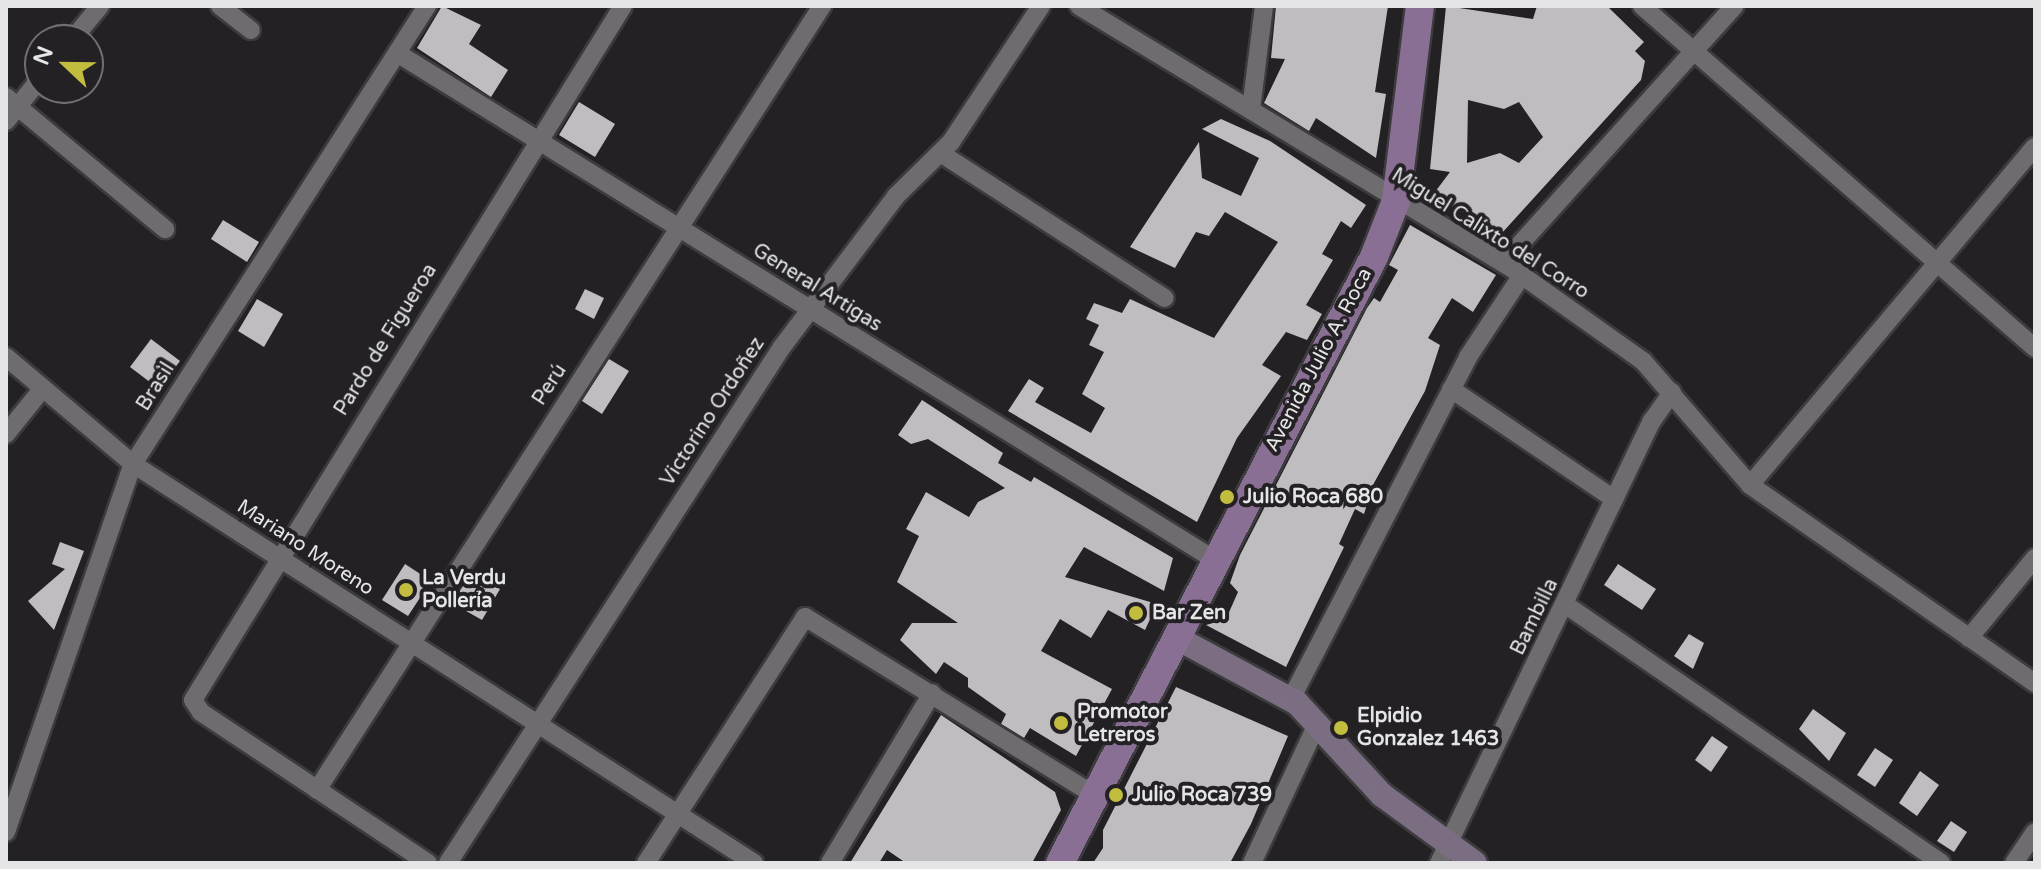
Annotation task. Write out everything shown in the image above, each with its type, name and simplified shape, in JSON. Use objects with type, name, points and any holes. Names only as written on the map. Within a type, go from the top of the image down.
[{"type":"main road","name":"Avenida Julio A. Roca","points":[[1060,863],[1374,257],[1396,201],[1420,6]]},
{"type":"main road","points":[[1175,637],[1291,699],[1318,722],[1382,795],[1444,854],[1475,863]]},
{"type":"street","points":[[85,24],[100,6]]},
{"type":"street","points":[[220,6],[251,30]]},
{"type":"street","name":"Brasil","points":[[6,832],[133,464],[427,6]]},
{"type":"street","name":"Pardo de Figueroa","points":[[317,790],[201,712],[193,700],[536,139],[623,6]]},
{"type":"street","name":"Perú","points":[[317,790],[822,6]]},
{"type":"street","name":"Victorino Ordoñez","points":[[448,863],[810,310],[896,196],[942,154],[1041,6]]},
{"type":"street","name":"Miguel Calixto del Corro","points":[[1079,6],[1522,275],[1643,361],[1750,485],[2035,683]]},
{"type":"street","points":[[1251,109],[1264,6]]},
{"type":"street","points":[[1642,6],[2035,348]]},
{"type":"street","points":[[1503,263],[1734,6]]},
{"type":"street","name":"General Artigas","points":[[397,53],[1215,560]]},
{"type":"street","points":[[10,108],[165,229]]},
{"type":"street","points":[[1750,485],[2035,147]]},
{"type":"street","points":[[942,154],[1165,298]]},
{"type":"street","points":[[1291,699],[1451,389],[1522,275]]},
{"type":"street","name":"Mariano Moreno","points":[[6,357],[133,464],[754,863]]},
{"type":"street","points":[[6,434],[43,388]]},
{"type":"street","points":[[1451,389],[1614,499]]},
{"type":"street","name":"Bambilla","points":[[1444,854],[1566,605],[1614,499],[1672,392]]},
{"type":"street","points":[[1969,638],[2035,558]]},
{"type":"street","points":[[1566,605],[1941,863]]},
{"type":"street","points":[[646,863],[805,617],[1094,795]]},
{"type":"street","points":[[830,863],[932,693]]},
{"type":"street","points":[[1252,863],[1318,722]]},
{"type":"street","points":[[317,790],[428,863]]},
{"type":"street","points":[[2014,863],[2035,832]]},
{"type":"building","points":[[442,6],[481,25],[469,44],[508,70],[491,97],[417,48]]},
{"type":"building","points":[[1276,6],[1388,6],[1375,92],[1386,94],[1376,158],[1316,118],[1309,131],[1264,103],[1285,59],[1271,58]]},
{"type":"building","points":[[1446,6],[1533,19],[1537,6],[1607,6],[1644,42],[1635,51],[1645,61],[1641,80],[1502,233],[1432,196],[1450,172],[1430,169]],"holes":[[[1468,100],[1504,109],[1519,102],[1543,137],[1519,163],[1500,153],[1467,163]]]},
{"type":"building","points":[[579,102],[615,124],[595,157],[559,135]]},
{"type":"building","points":[[1221,119],[1270,141],[1366,205],[1351,228],[1341,221],[1322,254],[1333,260],[1306,305],[1322,314],[1307,340],[1286,332],[1262,365],[1281,376],[1237,438],[1197,522],[1008,411],[1029,379],[1044,388],[1035,402],[1091,433],[1105,408],[1082,394],[1104,352],[1089,345],[1099,325],[1086,319],[1094,303],[1122,313],[1130,299],[1214,338],[1278,242],[1225,212],[1209,236],[1196,232],[1175,268],[1130,247],[1199,142],[1202,178],[1241,196],[1259,158],[1202,129]]},
{"type":"building","points":[[223,220],[259,242],[247,262],[211,239]]},
{"type":"building","points":[[1410,225],[1496,275],[1473,312],[1452,298],[1428,338],[1440,345],[1425,391],[1374,483],[1364,514],[1355,509],[1339,544],[1344,547],[1286,667],[1206,625],[1226,619],[1238,592],[1230,583],[1240,555],[1367,308],[1374,298],[1380,302],[1398,270],[1389,265]]},
{"type":"building","points":[[585,289],[604,298],[594,319],[575,309]]},
{"type":"building","points":[[257,299],[283,314],[264,347],[238,331]]},
{"type":"building","points":[[151,339],[180,361],[159,389],[130,367]]},
{"type":"building","points":[[609,359],[629,371],[602,414],[582,401]]},
{"type":"building","points":[[922,400],[1003,453],[998,463],[1031,482],[1034,477],[1173,558],[1164,591],[1084,547],[1065,577],[1157,604],[1145,630],[1108,610],[1091,638],[1060,619],[1041,651],[1112,689],[1076,756],[1030,728],[1024,738],[1001,724],[1006,714],[968,687],[968,678],[944,662],[936,674],[900,640],[912,623],[958,623],[897,582],[919,536],[906,529],[926,492],[969,517],[978,502],[1005,488],[928,439],[911,444],[898,435]]},
{"type":"building","points":[[60,542],[84,551],[54,630],[28,601],[65,569],[52,564]]},
{"type":"building","name":"La Verdu Pollería","points":[[405,564],[431,581],[408,616],[382,600]]},
{"type":"building","points":[[1618,564],[1656,589],[1642,610],[1604,585]]},
{"type":"building","points":[[472,572],[500,589],[482,620],[452,603]]},
{"type":"building","points":[[1689,634],[1704,643],[1693,669],[1674,656]]},
{"type":"building","points":[[1176,687],[1288,736],[1251,824],[1230,863],[1093,863],[1103,848],[1103,830]]},
{"type":"building","points":[[1813,709],[1846,733],[1829,761],[1799,729]]},
{"type":"building","points":[[941,715],[1055,792],[1061,810],[1032,863],[906,863],[887,850],[879,863],[850,863]]},
{"type":"building","points":[[1712,736],[1728,747],[1711,772],[1695,760]]},
{"type":"building","points":[[1875,748],[1893,760],[1875,787],[1857,775]]},
{"type":"building","points":[[1920,771],[1939,785],[1917,816],[1899,803]]},
{"type":"building","points":[[1951,821],[1967,832],[1954,852],[1937,841]]},
{"type":"place","name":"Julio Roca 680","points":[[1227,497]]},
{"type":"place","name":"La Verdu Pollería","points":[[406,590]]},
{"type":"place","name":"Bar Zen","points":[[1136,613]]},
{"type":"place","name":"Promotor Letreros","points":[[1061,723]]},
{"type":"place","name":"Elpidio Gonzalez 1463","points":[[1341,728]]},
{"type":"place","name":"Julio Roca 739","points":[[1116,795]]}]
